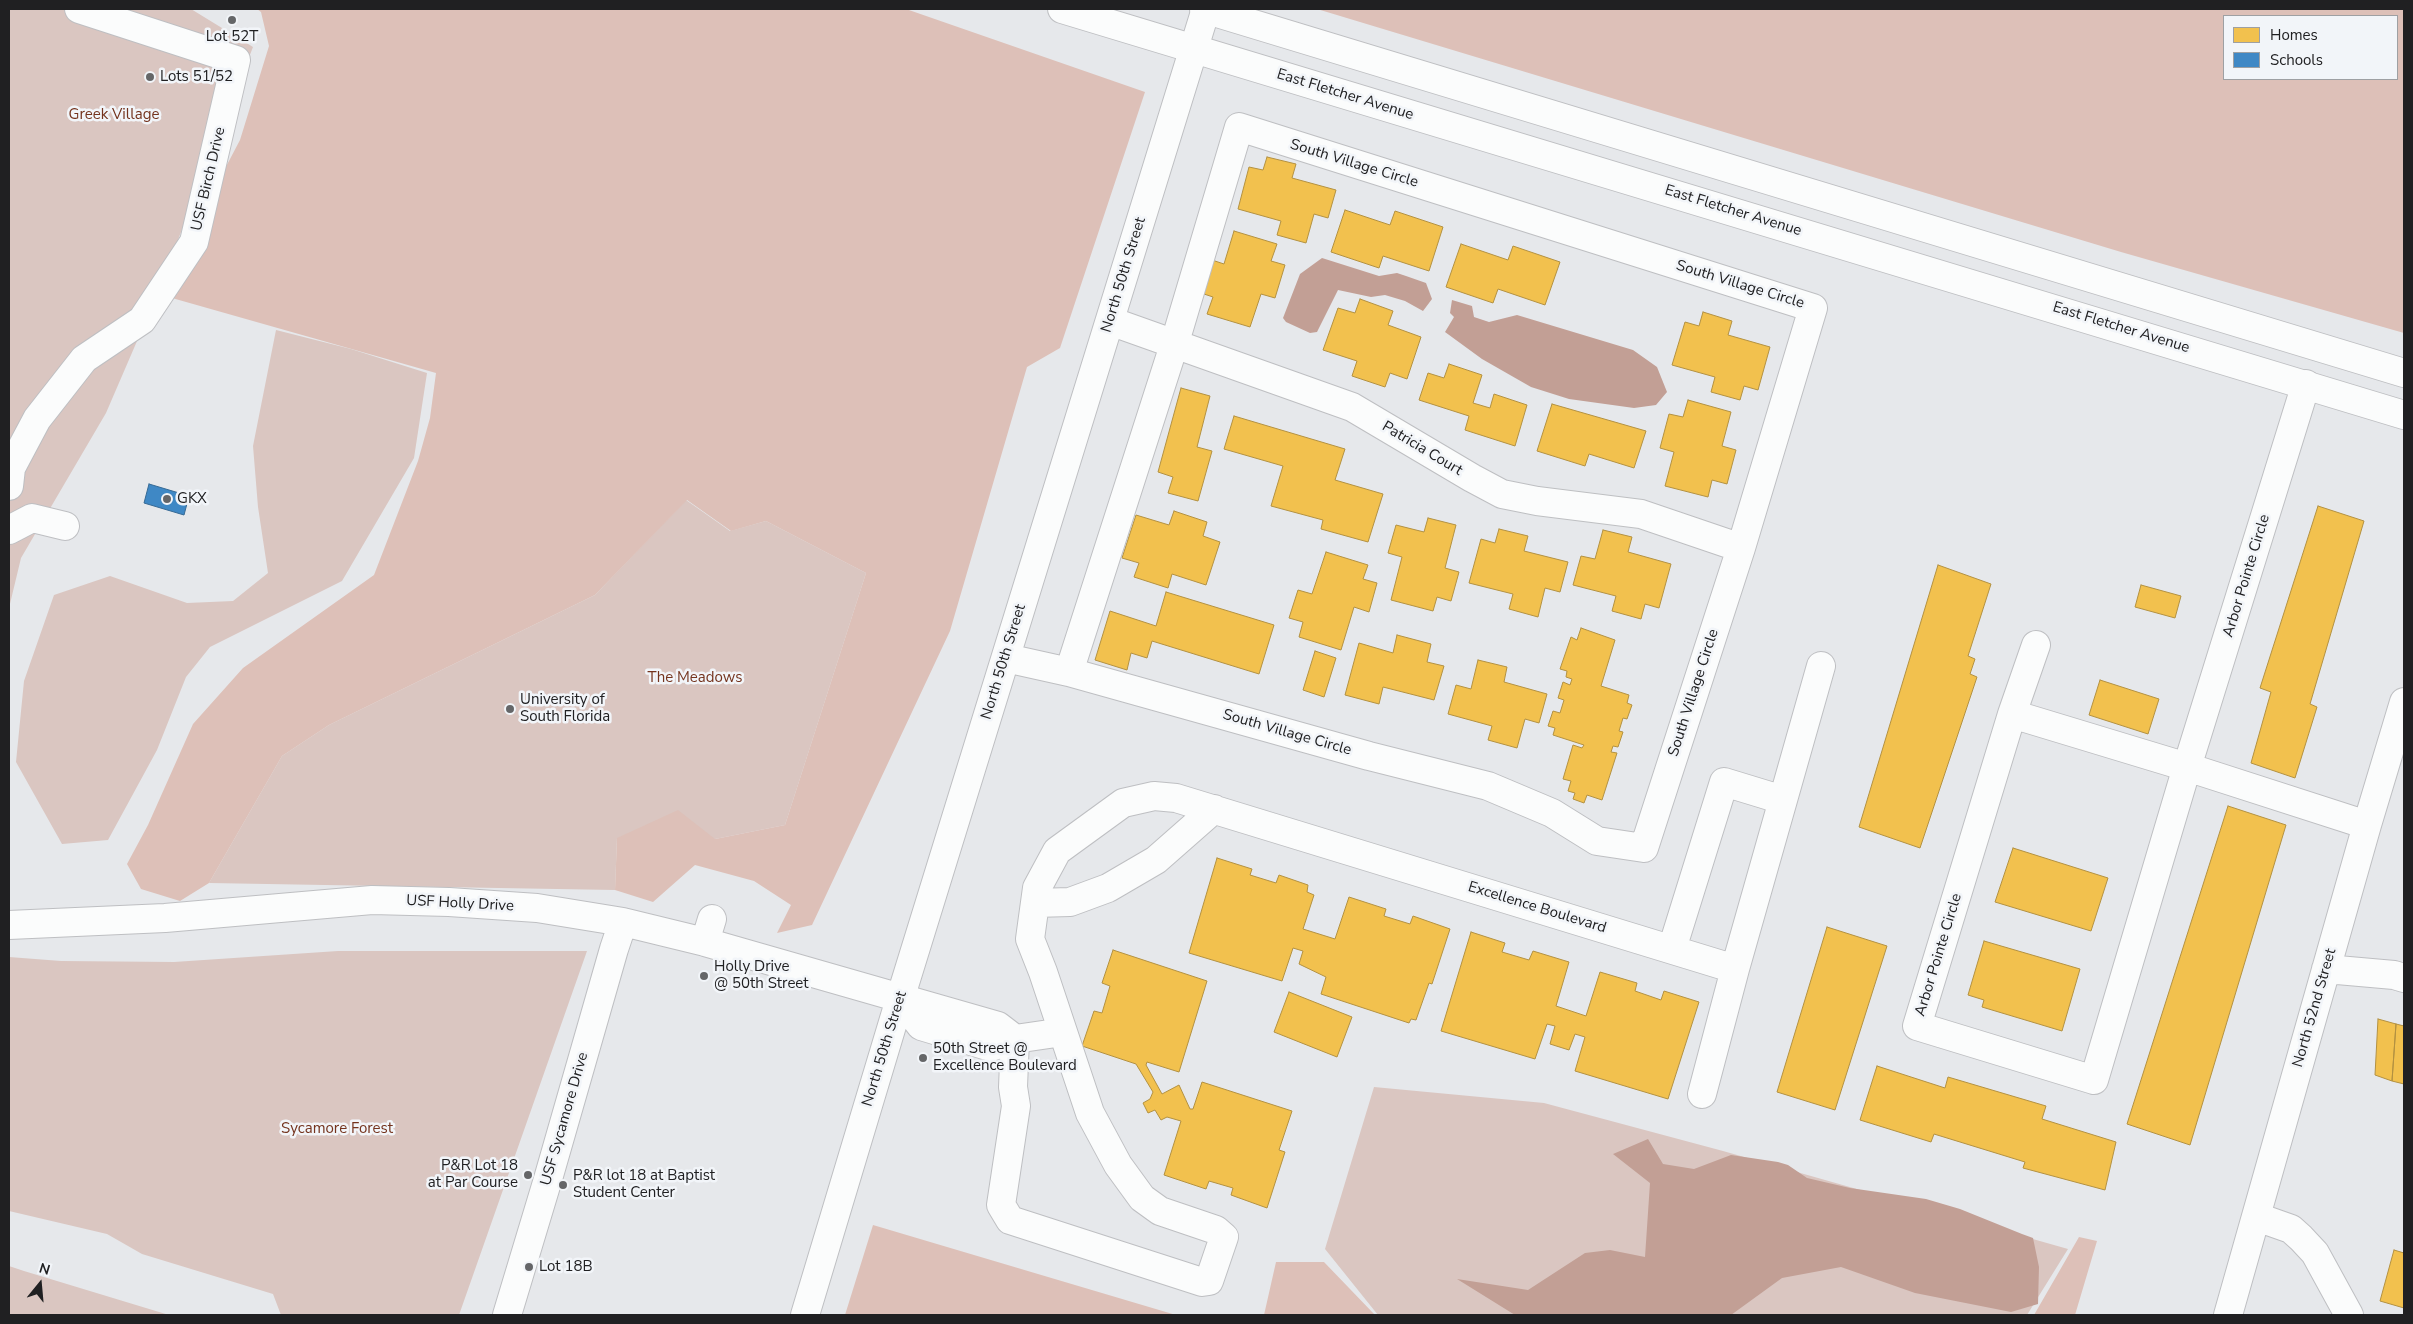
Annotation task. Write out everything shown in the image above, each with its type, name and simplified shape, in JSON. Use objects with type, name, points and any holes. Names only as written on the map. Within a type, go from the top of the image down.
[{"type":"street","name":"USF Birch Drive","points":[[9,486],[11,468],[38,419],[84,359],[142,320],[194,242],[236,60],[78,9]]},
{"type":"street","name":"East Fletcher Avenue","points":[[1062,9],[2404,415]]},
{"type":"street","name":"North 50th Street","points":[[805,1315],[900,999],[1205,9]]},
{"type":"street","points":[[1205,9],[2404,373]]},
{"type":"street","name":"South Village Circle","points":[[1006,658],[1069,672],[1369,756],[1488,786],[1552,813],[1597,841],[1644,848],[1741,548],[1813,308],[1239,127],[1175,342],[1069,672]]},
{"type":"street","name":"Patricia Court","points":[[1110,320],[1175,342],[1352,408],[1502,494],[1537,501],[1640,514],[1741,548]]},
{"type":"street","name":"Arbor Pointe Circle","points":[[2012,714],[1917,1026],[2094,1080],[2187,767],[2306,384]]},
{"type":"street","points":[[9,530],[32,518],[65,526]]},
{"type":"street","points":[[2036,644],[2012,714],[2187,767],[2367,825]]},
{"type":"street","points":[[1702,1094],[1735,969],[1821,666]]},
{"type":"street","name":"North 52nd Street","points":[[2228,1315],[2367,825],[2404,704]]},
{"type":"street","points":[[1672,949],[1724,782],[1783,800]]},
{"type":"street","name":"Excellence Boulevard","points":[[1015,1039],[1013,1087],[1016,1106],[1001,1206],[1010,1220],[1202,1282],[1209,1281],[1224,1237],[1216,1230],[1160,1211],[1142,1198],[1118,1165],[1090,1113],[1030,939],[1037,888],[1057,851],[1123,803],[1154,796],[1176,798],[1735,969]]},
{"type":"street","points":[[1035,903],[1070,902],[1108,888],[1156,860],[1214,809]]},
{"type":"street","name":"USF Holly Drive","points":[[9,925],[165,918],[372,900],[449,902],[537,908],[623,922],[709,931],[900,999]]},
{"type":"street","name":"USF Sycamore Drive","points":[[507,1315],[623,922]]},
{"type":"street","points":[[2326,969],[2394,975],[2404,978]]},
{"type":"street","points":[[900,999],[921,1026],[991,1047],[1015,1039],[1063,1032]]},
{"type":"street","points":[[2257,1217],[2291,1228],[2301,1238],[2315,1253],[2349,1315]]},
{"type":"green space","name":"Greek Village","points":[[9,9],[191,9],[253,47],[153,304],[106,413],[21,558],[9,608]]},
{"type":"green space","points":[[276,330],[351,349],[427,373],[414,458],[342,581],[210,647],[186,677],[157,750],[108,840],[62,844],[16,762],[24,681],[54,595],[110,576],[187,603],[233,601],[268,573],[258,507],[253,446]]},
{"type":"green space","name":"The Meadows","points":[[686,500],[730,531],[766,521],[866,573],[785,825],[715,839],[617,838],[615,890],[209,883],[282,756],[329,725],[595,595]]},
{"type":"green space","name":"Sycamore Forest","points":[[338,951],[587,951],[459,1315],[281,1315],[273,1294],[142,1254],[107,1234],[9,1211],[9,957],[61,961],[174,962]]},
{"type":"green space","points":[[1374,1087],[1544,1103],[1723,1151],[2068,1249],[2027,1315],[1378,1315],[1325,1249]]},
{"type":"green space","points":[[9,1266],[24,1271],[169,1315],[9,1315]]},
{"type":"shaded area","points":[[257,9],[906,9],[1145,92],[1060,348],[1027,367],[950,631],[812,925],[777,933],[791,905],[754,881],[695,865],[653,902],[615,890],[617,838],[678,810],[715,839],[785,825],[866,573],[766,521],[731,531],[687,500],[595,595],[329,725],[282,756],[209,883],[180,901],[141,889],[127,864],[148,825],[193,724],[243,668],[374,575],[418,461],[430,418],[436,373],[172,298],[219,180],[240,140],[269,46],[261,12]]},
{"type":"shaded area","points":[[1317,9],[2404,9],[2404,333],[2121,252]]},
{"type":"shaded area","points":[[1322,258],[1379,276],[1397,273],[1426,283],[1432,299],[1423,311],[1405,301],[1385,295],[1371,297],[1338,290],[1317,332],[1310,333],[1286,322],[1283,318],[1300,274]]},
{"type":"shaded area","points":[[1452,300],[1472,306],[1474,317],[1489,322],[1517,315],[1633,350],[1657,367],[1667,392],[1656,405],[1634,408],[1569,399],[1531,387],[1482,359],[1445,332],[1454,317],[1450,313]]},
{"type":"shaded area","points":[[1648,1139],[1663,1164],[1694,1169],[1731,1155],[1778,1162],[1788,1165],[1807,1178],[1850,1188],[1926,1199],[1960,1209],[2033,1238],[2039,1267],[2038,1304],[2011,1312],[1915,1293],[1841,1267],[1782,1278],[1731,1315],[1515,1315],[1457,1279],[1528,1290],[1585,1253],[1610,1250],[1645,1257],[1650,1183],[1613,1154]]},
{"type":"shaded area","points":[[873,1225],[1176,1315],[845,1315]]},
{"type":"shaded area","points":[[2079,1237],[2097,1241],[2075,1315],[2034,1315]]},
{"type":"shaded area","points":[[1276,1262],[1324,1262],[1375,1315],[1264,1315]]},
{"type":"building: Homes","points":[[1267,157],[1296,164],[1292,178],[1336,190],[1328,218],[1314,214],[1306,243],[1277,235],[1281,221],[1238,209],[1249,167],[1263,170]]},
{"type":"building: Homes","points":[[1345,210],[1390,225],[1395,211],[1443,227],[1429,271],[1383,256],[1379,268],[1331,252]]},
{"type":"building: Homes","points":[[1234,231],[1277,244],[1271,261],[1285,265],[1275,298],[1261,294],[1250,327],[1207,314],[1213,297],[1198,292],[1209,259],[1224,264]]},
{"type":"building: Homes","points":[[1461,244],[1508,260],[1513,246],[1560,262],[1545,305],[1498,289],[1493,303],[1446,287]]},
{"type":"building: Homes","points":[[1360,299],[1393,311],[1388,325],[1421,337],[1407,379],[1390,373],[1385,387],[1352,376],[1357,361],[1323,350],[1338,308],[1355,313]]},
{"type":"building: Homes","points":[[1703,312],[1732,321],[1728,335],[1770,347],[1758,390],[1744,386],[1740,400],[1711,392],[1715,377],[1672,365],[1685,322],[1699,326]]},
{"type":"building: Homes","points":[[1449,364],[1482,375],[1473,403],[1490,408],[1494,394],[1527,405],[1515,446],[1465,430],[1469,416],[1419,400],[1428,373],[1444,378]]},
{"type":"building: Homes","points":[[1181,388],[1210,396],[1197,447],[1212,451],[1198,501],[1168,493],[1173,477],[1158,472]]},
{"type":"building: Homes","points":[[1688,400],[1731,412],[1722,446],[1736,450],[1727,484],[1712,480],[1708,497],[1665,486],[1674,452],[1660,448],[1669,414],[1683,417]]},
{"type":"building: Homes","points":[[1552,404],[1646,431],[1634,468],[1589,454],[1585,466],[1537,451]]},
{"type":"building: Homes","points":[[1234,416],[1345,449],[1335,480],[1383,494],[1368,542],[1321,529],[1323,520],[1271,506],[1283,466],[1224,449]]},
{"type":"building: Homes","points":[[2318,506],[2364,521],[2310,704],[2317,707],[2295,778],[2251,763],[2271,692],[2260,688]]},
{"type":"building: Homes","points":[[1174,511],[1207,522],[1203,536],[1220,542],[1206,585],[1172,574],[1168,588],[1134,577],[1139,563],[1122,558],[1136,515],[1169,525]]},
{"type":"building: Homes","points":[[1428,518],[1456,525],[1445,568],[1459,572],[1451,601],[1437,597],[1433,611],[1391,600],[1402,557],[1388,553],[1396,525],[1424,532]]},
{"type":"building: Homes","points":[[1499,529],[1528,536],[1524,551],[1568,562],[1560,592],[1545,588],[1538,617],[1509,609],[1513,594],[1469,583],[1481,539],[1495,543]]},
{"type":"building: Homes","points":[[1603,530],[1632,537],[1628,552],[1671,564],[1659,608],[1645,604],[1641,619],[1612,611],[1616,596],[1573,585],[1581,556],[1595,559]]},
{"type":"building: Homes","points":[[1326,552],[1368,565],[1363,579],[1377,583],[1369,612],[1354,607],[1341,650],[1299,637],[1303,622],[1289,618],[1298,590],[1312,594]]},
{"type":"building: Homes","points":[[1938,565],[1991,584],[1968,656],[1975,659],[1970,674],[1977,677],[1920,848],[1859,827]]},
{"type":"building: Homes","points":[[2141,585],[2181,596],[2175,618],[2135,607]]},
{"type":"building: Homes","points":[[1166,592],[1274,625],[1259,674],[1152,641],[1147,658],[1131,653],[1127,670],[1095,660],[1110,611],[1156,626]]},
{"type":"building: Homes","points":[[1581,628],[1615,640],[1601,686],[1629,695],[1627,703],[1632,705],[1627,719],[1623,718],[1619,731],[1623,732],[1618,747],[1613,746],[1611,752],[1617,753],[1602,800],[1587,795],[1584,803],[1573,799],[1575,793],[1568,791],[1571,781],[1563,779],[1573,745],[1582,748],[1584,745],[1553,735],[1555,728],[1548,726],[1553,711],[1560,713],[1564,700],[1558,698],[1563,682],[1570,685],[1572,679],[1566,677],[1567,671],[1560,669],[1571,637],[1577,640]]},
{"type":"building: Homes","points":[[1397,635],[1431,644],[1427,662],[1444,666],[1434,700],[1383,687],[1379,704],[1345,695],[1359,643],[1393,653]]},
{"type":"building: Homes","points":[[1315,651],[1336,658],[1324,697],[1303,690]]},
{"type":"building: Homes","points":[[1478,660],[1507,667],[1504,682],[1547,694],[1539,723],[1525,719],[1517,748],[1488,740],[1492,726],[1448,714],[1456,685],[1471,689]]},
{"type":"building: Homes","points":[[2100,680],[2159,699],[2148,734],[2089,715]]},
{"type":"building: Homes","points":[[2228,806],[2286,825],[2190,1145],[2127,1124]]},
{"type":"building: Homes","points":[[2013,848],[2108,878],[2091,931],[1995,902]]},
{"type":"building: Homes","points":[[1217,858],[1252,869],[1250,875],[1276,883],[1279,875],[1308,885],[1307,892],[1314,895],[1303,929],[1335,939],[1349,897],[1386,909],[1384,916],[1410,924],[1413,916],[1450,929],[1432,984],[1429,983],[1416,1020],[1411,1019],[1409,1023],[1321,994],[1326,977],[1299,964],[1303,951],[1293,948],[1282,981],[1189,953]]},
{"type":"building: Homes","points":[[1827,927],[1887,946],[1835,1110],[1777,1092]]},
{"type":"building: Homes","points":[[1471,932],[1505,943],[1502,952],[1529,960],[1533,951],[1569,962],[1556,1006],[1586,1016],[1600,972],[1637,983],[1635,991],[1661,1000],[1664,991],[1699,1002],[1668,1099],[1575,1071],[1585,1037],[1575,1034],[1569,1050],[1550,1044],[1555,1026],[1547,1024],[1535,1059],[1441,1031]]},
{"type":"building: Homes","points":[[1984,941],[2080,969],[2062,1031],[1982,1007],[1984,1000],[1968,995]]},
{"type":"building: Homes","points":[[1113,950],[1207,981],[1179,1072],[1147,1062],[1146,1065],[1162,1094],[1179,1085],[1190,1109],[1193,1109],[1202,1082],[1292,1111],[1279,1150],[1285,1152],[1267,1208],[1231,1195],[1233,1188],[1209,1181],[1206,1189],[1164,1175],[1181,1121],[1167,1117],[1161,1120],[1155,1110],[1148,1113],[1143,1103],[1150,1099],[1153,1092],[1136,1064],[1082,1046],[1094,1011],[1102,1013],[1110,986],[1102,983]]},
{"type":"building: Homes","points":[[1289,992],[1352,1017],[1337,1057],[1274,1032]]},
{"type":"building: Homes","points":[[2378,1019],[2396,1024],[2392,1081],[2375,1075]]},
{"type":"building: Homes","points":[[2396,1024],[2404,1026],[2404,1084],[2392,1081]]},
{"type":"building: Homes","points":[[1877,1066],[1945,1088],[1948,1077],[2046,1106],[2042,1119],[2116,1142],[2105,1190],[2023,1168],[2025,1162],[1934,1134],[1931,1142],[1860,1120]]},
{"type":"building: Homes","points":[[2394,1250],[2404,1253],[2404,1308],[2380,1301]]},
{"type":"building: Schools","name":"GKX","points":[[149,484],[189,496],[184,515],[144,503]]},
{"type":"place","name":"Lot 52T","points":[[232,20]]},
{"type":"place","name":"Lots 51/52","points":[[150,77]]},
{"type":"place","name":"GKX","points":[[167,499]]},
{"type":"place","name":"University of South Florida","points":[[510,709]]},
{"type":"place","name":"Holly Drive @ 50th Street","points":[[704,976]]},
{"type":"place","name":"50th Street @ Excellence Boulevard","points":[[923,1058]]},
{"type":"place","name":"P&R Lot 18 at Par Course","points":[[528,1175]]},
{"type":"place","name":"P&R lot 18 at Baptist Student Center","points":[[563,1185]]},
{"type":"place","name":"Lot 18B","points":[[529,1267]]}]
